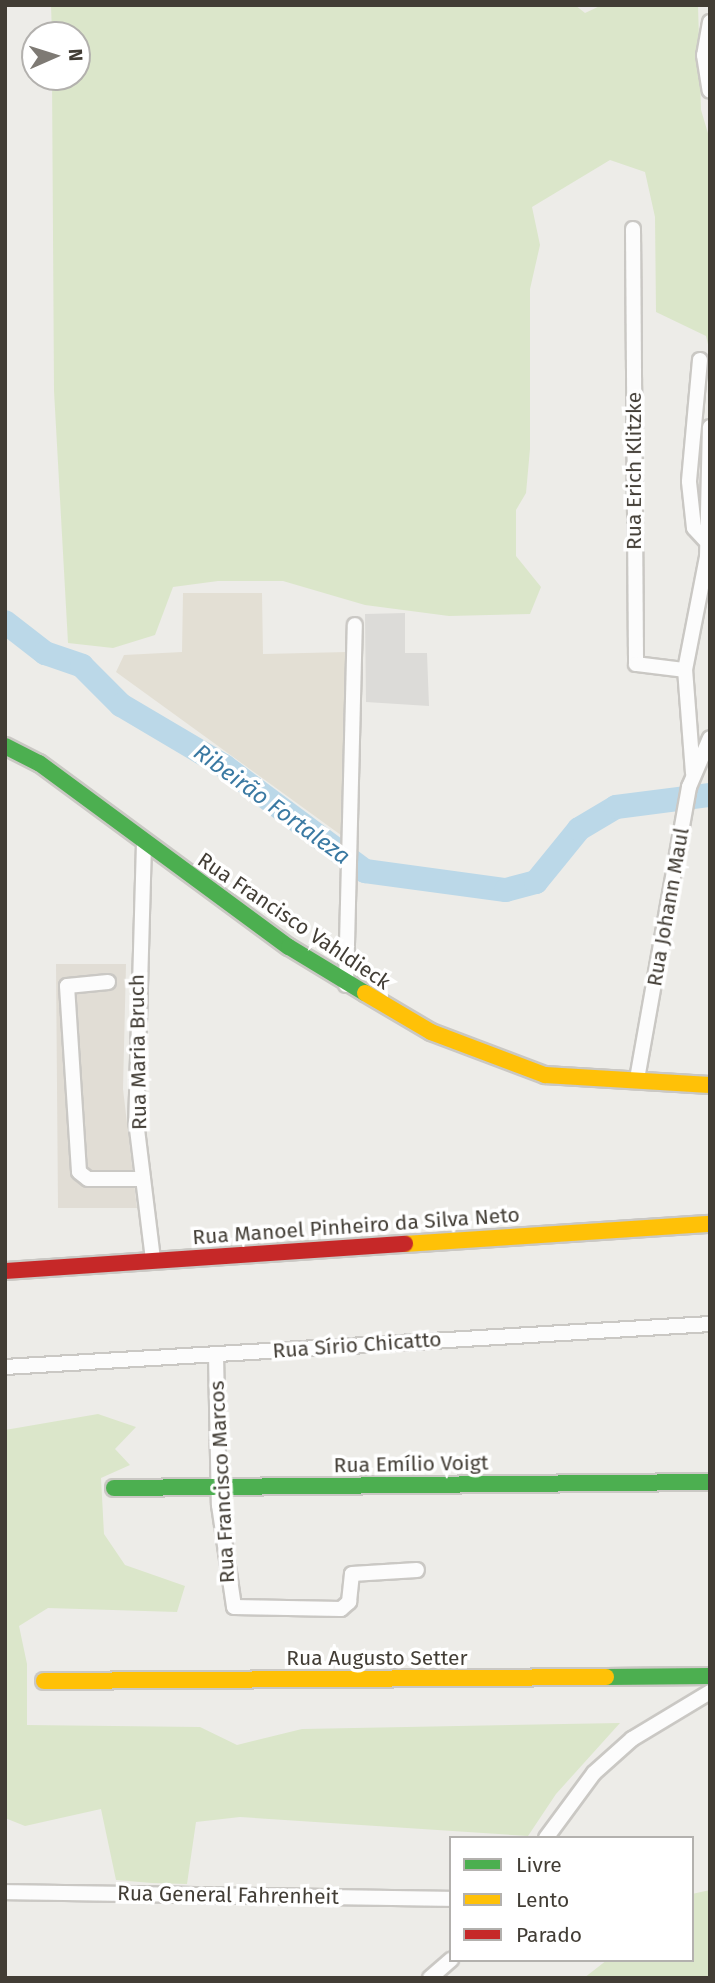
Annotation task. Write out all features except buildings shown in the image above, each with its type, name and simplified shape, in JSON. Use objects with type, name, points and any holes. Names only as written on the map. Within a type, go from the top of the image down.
[{"type":"street","points":[[710,22],[705,55],[710,91]]},
{"type":"street","name":"Rua Erich Klitzke","points":[[633,229],[636,664],[685,670]]},
{"type":"street","points":[[700,360],[689,472],[694,528],[705,540]]},
{"type":"street","points":[[691,780],[685,670],[705,540],[710,427]]},
{"type":"street","points":[[346,985],[353,848],[355,625]]},
{"type":"street","name":"Rua Johann Maul","points":[[637,1079],[691,780],[710,738]]},
{"type":"street","name":"Rua Francisco Vahldieck","points":[[5,746],[346,985],[431,1032],[518,1068],[573,1079],[637,1079],[710,1085]]},
{"type":"street","name":"Rua Maria Bruch","points":[[144,843],[135,995],[143,1179],[153,1259]]},
{"type":"street","points":[[108,982],[67,986],[79,1172],[92,1180],[143,1179]]},
{"type":"street","name":"Rua Manoel Pinheiro da Silva Neto","points":[[5,1271],[153,1259],[710,1224]]},
{"type":"street","name":"Rua Sírio Chicatto","points":[[5,1367],[710,1324]]},
{"type":"street","name":"Rua Francisco Marcos","points":[[216,1354],[219,1489],[234,1607],[341,1609],[349,1602],[352,1574],[417,1570]]},
{"type":"street","name":"Rua Emílio Voigt","points":[[114,1488],[710,1482]]},
{"type":"street","name":"Rua Augusto Setter","points":[[44,1681],[710,1676]]},
{"type":"street","points":[[547,1836],[594,1773],[632,1739],[710,1692]]},
{"type":"street","name":"Rua General Fahrenheit","points":[[5,1892],[449,1899]]},
{"type":"street","points":[[430,1978],[449,1962]]},
{"type":"shaded area","points":[[183,593],[262,593],[263,654],[347,652],[345,838],[116,672],[124,655],[182,652]]},
{"type":"shaded area","points":[[405,613],[405,653],[427,653],[429,706],[366,702],[365,614]]},
{"type":"shaded area","points":[[56,964],[126,964],[123,1089],[137,1208],[58,1208]]},
{"type":"green space","points":[[51,5],[575,5],[585,13],[602,5],[698,5],[701,110],[710,140],[710,353],[706,336],[656,312],[655,217],[645,172],[610,160],[532,207],[540,245],[530,289],[530,449],[526,493],[516,510],[516,556],[541,587],[530,614],[449,616],[365,605],[283,581],[218,581],[173,587],[155,635],[113,648],[68,643],[54,391],[52,91],[91,91],[91,21],[52,21]]},
{"type":"green space","points":[[98,1414],[136,1427],[115,1449],[130,1465],[101,1478],[104,1534],[125,1565],[185,1586],[177,1612],[48,1608],[19,1626],[27,1664],[27,1725],[200,1727],[237,1745],[302,1729],[620,1723],[556,1794],[528,1836],[240,1817],[196,1822],[187,1884],[152,1883],[116,1880],[101,1809],[25,1826],[5,1818],[5,1430]]},
{"type":"green space","points":[[710,1890],[710,1978],[584,1978],[604,1962],[694,1962],[694,1894]]},
{"type":"waterway","name":"Ribeirão Fortaleza","points":[[5,622],[45,653],[82,666],[121,705],[224,766],[365,871],[506,890],[536,882],[579,829],[616,807],[710,795]]},
{"type":"traffic: fast","points":[[5,746],[39,763],[289,947],[365,993]]},
{"type":"traffic: fast","points":[[114,1488],[710,1482]]},
{"type":"traffic: fast","points":[[606,1677],[710,1676]]},
{"type":"traffic: slow","points":[[365,993],[431,1032],[545,1075],[710,1085]]},
{"type":"traffic: slow","points":[[405,1244],[710,1224]]},
{"type":"traffic: slow","points":[[44,1681],[606,1677]]},
{"type":"traffic: jam","points":[[5,1271],[405,1244]]}]
